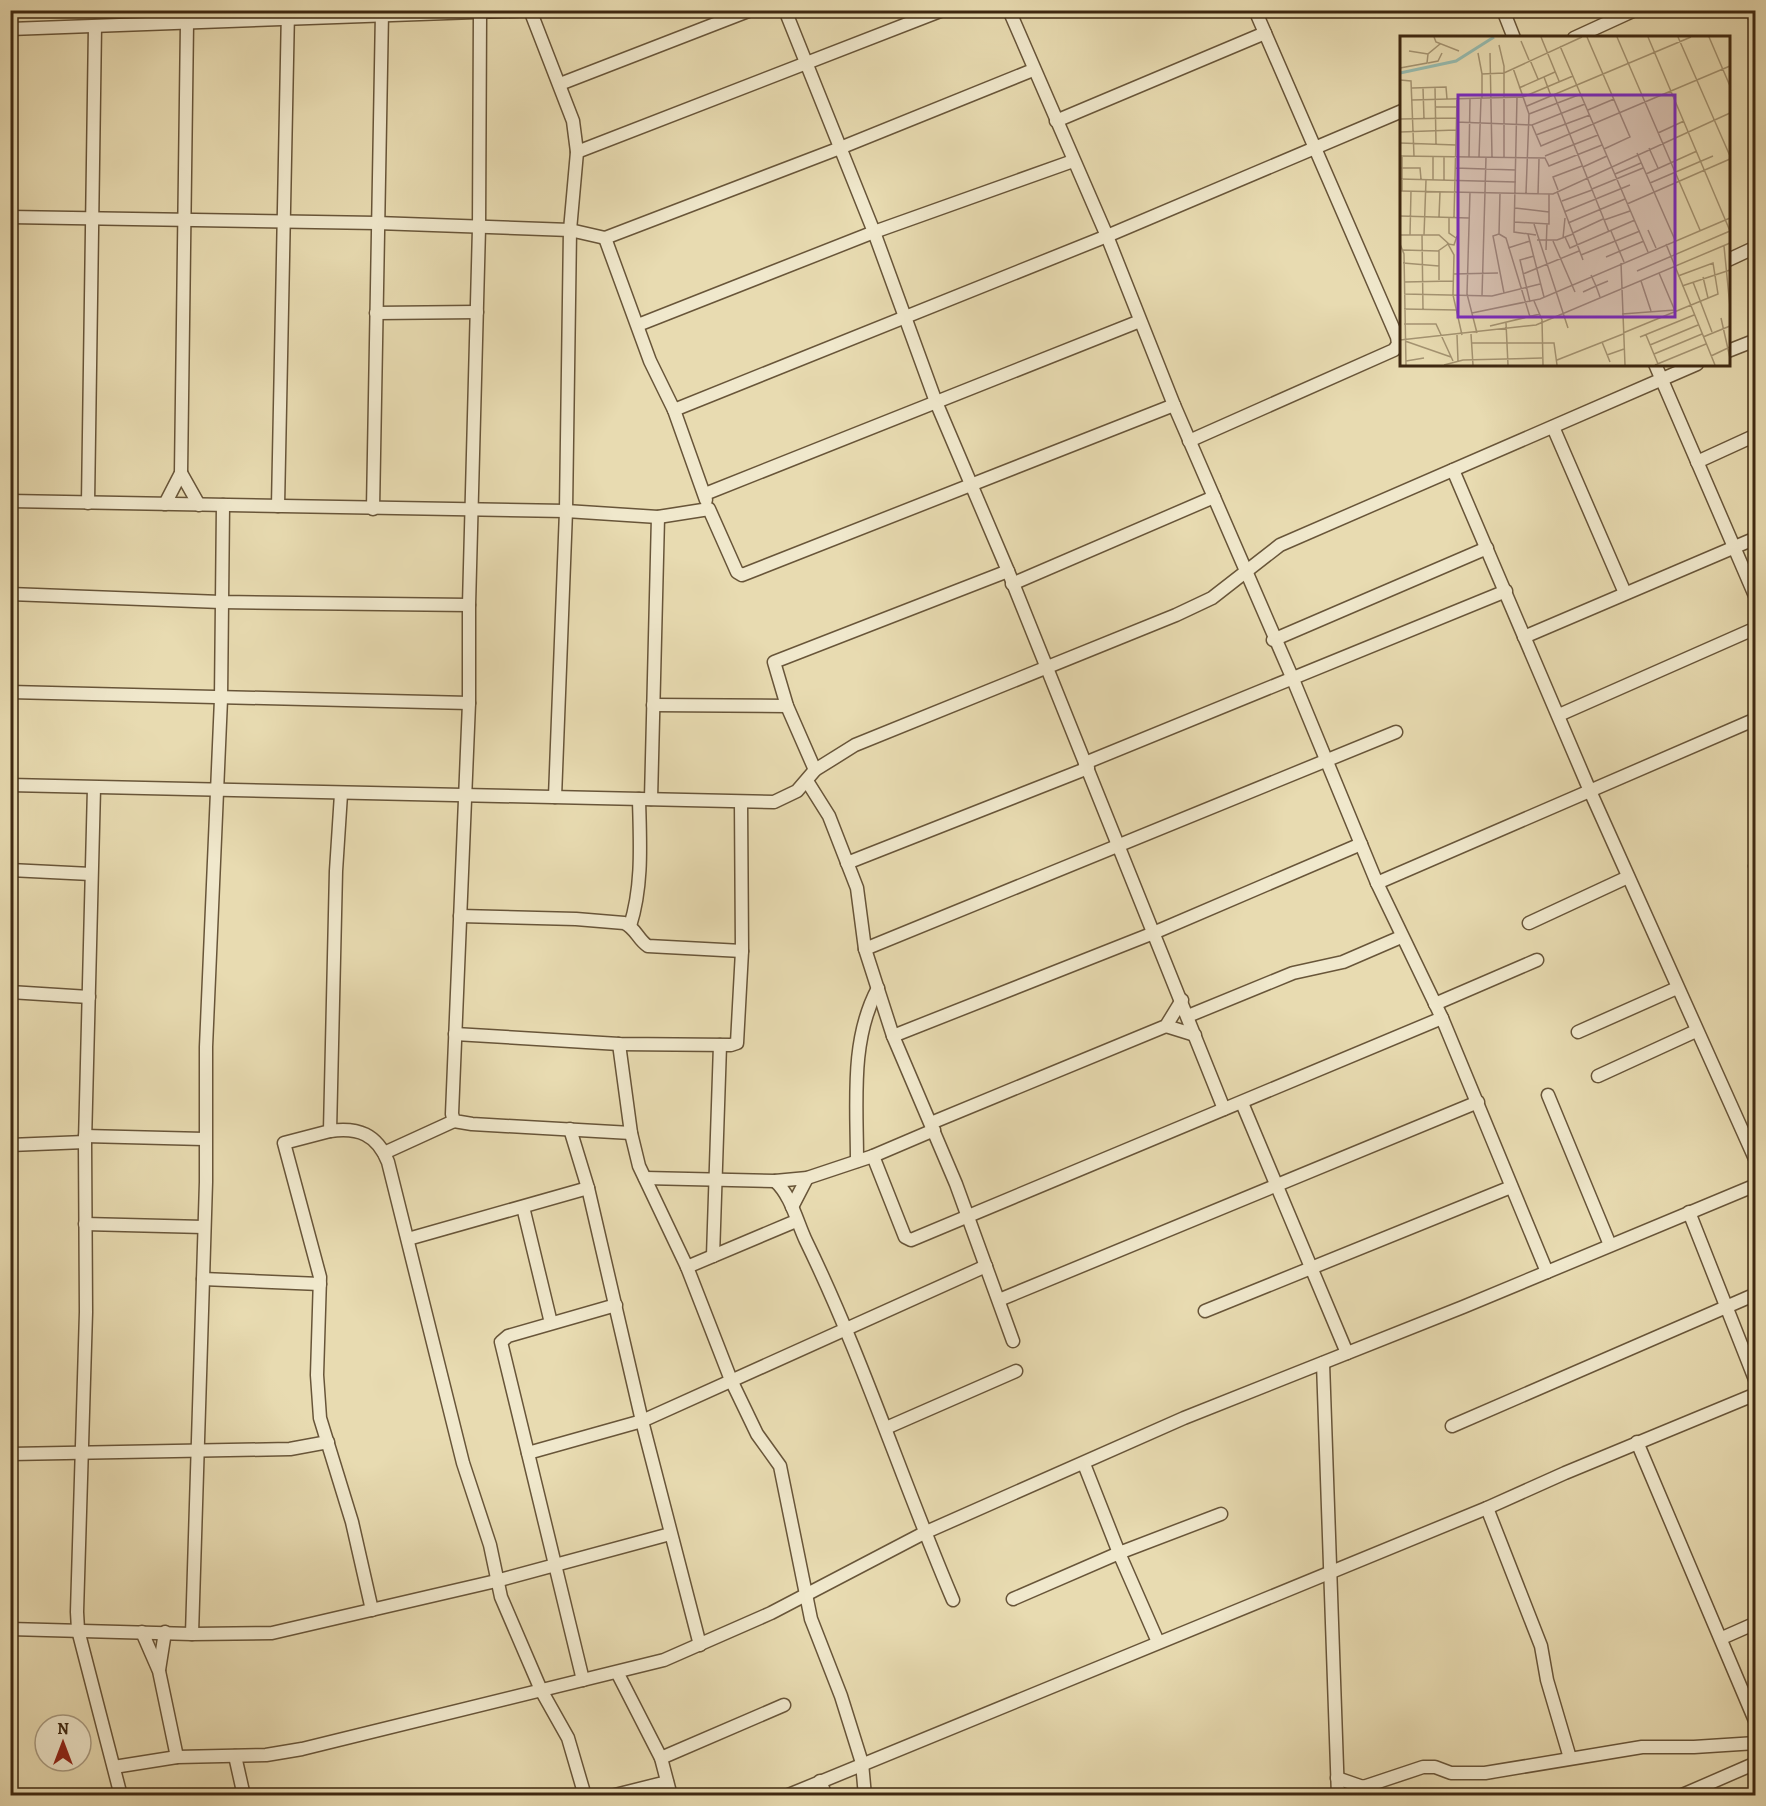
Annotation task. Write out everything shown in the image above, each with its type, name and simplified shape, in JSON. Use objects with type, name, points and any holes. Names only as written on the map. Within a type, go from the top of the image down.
[{"type":"street","points":[[560,84],[751,10]]},
{"type":"street","points":[[785,10],[874,232],[936,402],[1008,571],[1151,934],[1182,1000],[1224,1109]]},
{"type":"street","points":[[577,152],[943,10]]},
{"type":"street","points":[[1009,10],[1033,70],[1107,236],[1174,405],[1273,640],[1292,677],[1377,884],[1442,1018],[1547,1272]]},
{"type":"street","points":[[1189,441],[1394,350],[1398,344],[1397,337],[1255,10]]},
{"type":"street","points":[[1503,10],[1513,36]]},
{"type":"street","points":[[1578,36],[1635,10]]},
{"type":"street","points":[[1752,10],[1755,20]]},
{"type":"street","points":[[10,29],[192,19],[531,11],[573,121],[577,152],[570,230],[566,511],[555,797]]},
{"type":"street","points":[[373,509],[382,14]]},
{"type":"street","points":[[454,1121],[452,1114],[469,703],[469,605],[479,228],[480,14]]},
{"type":"street","points":[[278,506],[288,16]]},
{"type":"street","points":[[165,504],[182,473],[192,19]]},
{"type":"street","points":[[88,503],[90,218],[95,26]]},
{"type":"street","points":[[1056,121],[1265,33]]},
{"type":"street","points":[[10,217],[377,223],[570,230],[605,238],[840,148],[1033,70]]},
{"type":"street","points":[[674,410],[1107,236],[1400,111]]},
{"type":"street","points":[[638,325],[874,232],[1073,161]]},
{"type":"street","points":[[605,238],[659,382],[674,410],[709,510],[737,572],[742,575],[1174,405]]},
{"type":"street","points":[[1730,259],[1755,247]]},
{"type":"street","points":[[376,313],[477,312]]},
{"type":"street","points":[[705,494],[1140,321]]},
{"type":"street","points":[[1730,350],[1755,339]]},
{"type":"street","points":[[1656,366],[1755,598]]},
{"type":"street","points":[[10,785],[774,802],[796,791],[815,770],[842,752],[873,737],[1176,615],[1212,598],[1280,545],[1693,366]]},
{"type":"street","points":[[1552,427],[1624,593]]},
{"type":"street","points":[[1697,462],[1755,435]]},
{"type":"street","points":[[1453,470],[1590,791],[1755,1161]]},
{"type":"street","points":[[182,473],[199,505]]},
{"type":"street","points":[[1012,584],[1214,497]]},
{"type":"street","points":[[10,501],[566,511],[658,517],[709,510]]},
{"type":"street","points":[[192,1634],[203,1279],[204,1139],[221,699],[223,506]]},
{"type":"street","points":[[630,926],[636,901],[653,705],[658,517]]},
{"type":"street","points":[[1524,637],[1755,538]]},
{"type":"street","points":[[1273,640],[1487,548]]},
{"type":"street","points":[[815,770],[787,706],[774,662],[1008,571]]},
{"type":"street","points":[[847,862],[1086,766],[1292,677],[1506,591]]},
{"type":"street","points":[[10,594],[221,602],[469,605]]},
{"type":"street","points":[[1559,715],[1755,628]]},
{"type":"street","points":[[10,692],[221,699],[469,703]]},
{"type":"street","points":[[653,705],[787,706]]},
{"type":"street","points":[[1377,884],[1755,719]]},
{"type":"street","points":[[865,949],[1118,848],[1326,759],[1396,732]]},
{"type":"street","points":[[807,781],[829,816],[847,862],[856,888],[865,949],[893,1036],[932,1126],[1013,1341]]},
{"type":"street","points":[[94,788],[85,1139],[86,1224],[78,1630],[121,1796]]},
{"type":"street","points":[[330,1131],[336,871],[341,794]]},
{"type":"street","points":[[455,1034],[619,1044],[735,1044],[738,1041],[742,951],[741,802]]},
{"type":"street","points":[[893,1036],[1151,934],[1361,843]]},
{"type":"street","points":[[10,870],[91,874]]},
{"type":"street","points":[[1529,923],[1628,877]]},
{"type":"street","points":[[460,916],[576,919],[630,926],[648,946],[742,951]]},
{"type":"street","points":[[1188,1016],[1293,973],[1343,962],[1401,937]]},
{"type":"street","points":[[1435,1005],[1537,960]]},
{"type":"street","points":[[857,1161],[859,1041],[869,1004],[878,988]]},
{"type":"street","points":[[1578,1032],[1677,988]]},
{"type":"street","points":[[10,992],[89,997]]},
{"type":"street","points":[[645,1178],[775,1181],[807,1178],[873,1156],[932,1126],[1167,1026],[1182,1000]]},
{"type":"street","points":[[873,1156],[907,1239],[911,1240],[1442,1018]]},
{"type":"street","points":[[1167,1026],[1195,1035]]},
{"type":"street","points":[[1598,1076],[1695,1030]]},
{"type":"street","points":[[619,1044],[635,1157],[687,1267],[731,1380],[757,1434],[780,1466],[808,1595],[811,1619],[841,1696],[862,1763],[865,1796]]},
{"type":"street","points":[[713,1256],[720,1045]]},
{"type":"street","points":[[1548,1095],[1610,1245]]},
{"type":"street","points":[[999,1300],[1478,1102]]},
{"type":"street","points":[[1242,1103],[1347,1353]]},
{"type":"street","points":[[384,1153],[454,1121],[631,1133]]},
{"type":"street","points":[[570,1129],[588,1188],[642,1421],[700,1645]]},
{"type":"street","points":[[372,1610],[352,1521],[317,1399],[320,1284],[284,1143],[330,1131],[356,1130],[369,1135],[384,1153],[408,1239],[462,1463],[490,1545],[496,1581],[514,1632],[541,1690],[568,1738],[585,1796]]},
{"type":"street","points":[[10,1145],[85,1139],[204,1139]]},
{"type":"street","points":[[792,1207],[807,1178]]},
{"type":"street","points":[[775,1181],[792,1207],[796,1221],[844,1329],[886,1428],[924,1533],[953,1600]]},
{"type":"street","points":[[114,1767],[177,1757],[235,1756],[303,1749],[583,1680],[618,1674],[664,1660],[808,1595],[924,1533],[1184,1418],[1547,1272],[1755,1185]]},
{"type":"street","points":[[1205,1311],[1312,1270],[1511,1187]]},
{"type":"street","points":[[408,1239],[588,1188]]},
{"type":"street","points":[[523,1207],[551,1323]]},
{"type":"street","points":[[1689,1212],[1755,1382]]},
{"type":"street","points":[[687,1267],[796,1221]]},
{"type":"street","points":[[86,1224],[204,1227]]},
{"type":"street","points":[[528,1453],[642,1421],[986,1266]]},
{"type":"street","points":[[203,1279],[320,1284]]},
{"type":"street","points":[[1452,1426],[1755,1294]]},
{"type":"street","points":[[583,1680],[501,1342],[508,1336],[616,1305]]},
{"type":"street","points":[[1323,1363],[1338,1796]]},
{"type":"street","points":[[886,1428],[1016,1371]]},
{"type":"street","points":[[786,1796],[1487,1508],[1637,1442],[1755,1394]]},
{"type":"street","points":[[10,1454],[290,1449],[328,1442]]},
{"type":"street","points":[[1637,1442],[1722,1638],[1755,1723]]},
{"type":"street","points":[[1084,1464],[1119,1553],[1158,1642]]},
{"type":"street","points":[[1487,1508],[1541,1646],[1546,1680],[1570,1758]]},
{"type":"street","points":[[1013,1599],[1119,1553],[1221,1514]]},
{"type":"street","points":[[10,1629],[192,1634],[272,1633],[496,1581],[670,1534]]},
{"type":"street","points":[[1722,1638],[1755,1623]]},
{"type":"street","points":[[142,1632],[159,1671],[177,1757]]},
{"type":"street","points":[[159,1671],[165,1632]]},
{"type":"street","points":[[618,1674],[661,1758],[671,1796]]},
{"type":"street","points":[[661,1758],[784,1705]]},
{"type":"street","points":[[1345,1796],[1364,1787],[1423,1767],[1465,1774],[1642,1747],[1694,1747],[1755,1743]]},
{"type":"street","points":[[235,1756],[244,1796]]},
{"type":"street","points":[[1680,1796],[1755,1763]]},
{"type":"street","points":[[1337,1778],[1364,1787]]},
{"type":"street","points":[[820,1781],[826,1796]]},
{"type":"street","points":[[611,1796],[667,1782]]}]
